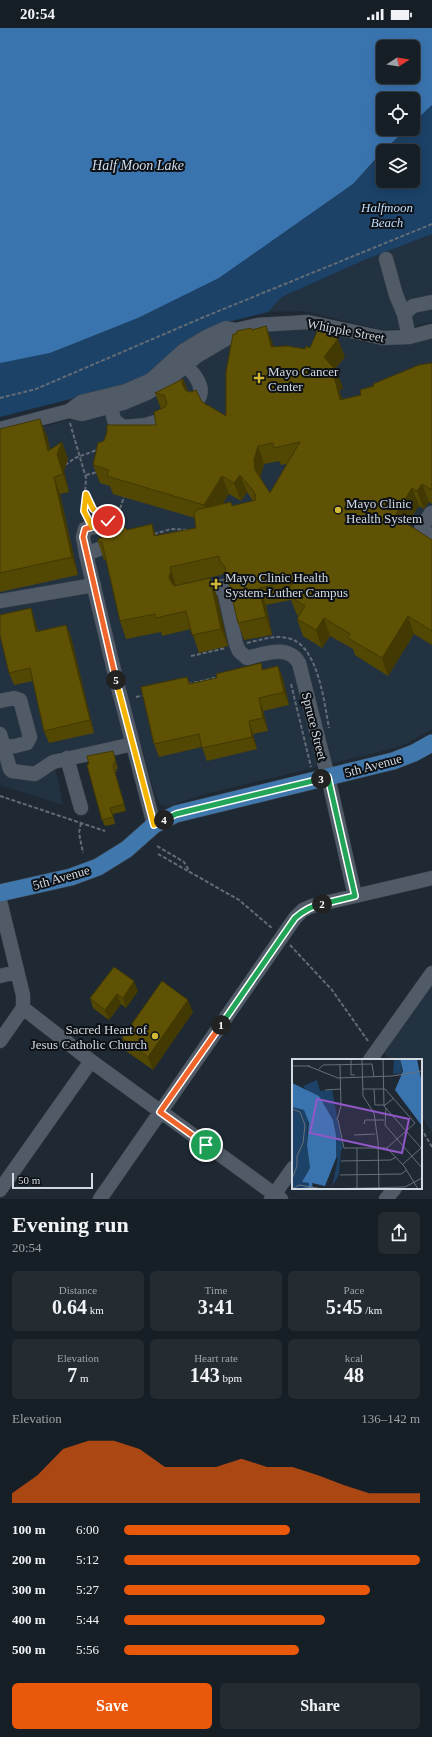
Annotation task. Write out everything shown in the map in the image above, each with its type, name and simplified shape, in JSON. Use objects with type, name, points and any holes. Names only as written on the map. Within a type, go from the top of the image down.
[{"type":"main road","name":"5th Avenue","points":[[0,894],[72,877],[98,867],[127,849],[154,825],[176,814],[393,760],[414,753],[432,743]]},
{"type":"street","points":[[386,259],[396,295],[404,314],[409,336]]},
{"type":"street","points":[[404,314],[413,306],[432,302]]},
{"type":"street","name":"Whipple Street","points":[[0,429],[82,414],[110,401],[134,398],[157,388],[180,362],[201,353],[231,336],[236,330],[258,325],[302,321],[384,338],[409,336],[432,331]]},
{"type":"street","points":[[180,362],[200,384],[200,397],[197,401]]},
{"type":"street","points":[[110,401],[114,420],[123,427],[146,425],[165,420]]},
{"type":"street","points":[[431,514],[421,529],[432,536]]},
{"type":"street","points":[[86,554],[120,541],[114,533],[109,530],[92,527],[85,529],[84,532],[86,554],[118,687],[154,825]]},
{"type":"street","points":[[0,601],[93,578]]},
{"type":"street","points":[[184,594],[223,586],[237,645]]},
{"type":"street","name":"Spruce Street","points":[[237,645],[240,651],[247,658],[278,652],[290,653],[297,659],[328,777],[355,896]]},
{"type":"street","points":[[0,701],[14,698],[20,700],[30,737],[27,743],[15,746],[1,743]]},
{"type":"street","points":[[1,743],[10,769],[30,775],[37,773],[53,762],[133,744]]},
{"type":"street","points":[[67,758],[81,808]]},
{"type":"street","points":[[100,1199],[295,918],[303,910],[312,906],[432,878]]},
{"type":"street","points":[[0,900],[23,995],[24,1008],[0,1041]]},
{"type":"street","points":[[0,976],[17,972]]},
{"type":"street","points":[[373,1056],[432,973]]},
{"type":"street","points":[[24,1008],[91,1061],[275,1197],[292,1170]]},
{"type":"street","points":[[0,1190],[91,1061]]},
{"type":"street","points":[[386,1199],[394,1189]]},
{"type":"path","points":[[0,398],[36,389],[209,315],[432,224]]},
{"type":"path","points":[[69,417],[76,448],[86,475],[84,511],[92,527]]},
{"type":"path","points":[[63,466],[75,458],[100,449]]},
{"type":"path","points":[[86,475],[102,471]]},
{"type":"path","points":[[86,494],[93,509],[104,519]]},
{"type":"path","points":[[114,524],[120,512],[124,497]]},
{"type":"path","points":[[150,534],[178,529],[193,530]]},
{"type":"path","points":[[164,537],[168,530]]},
{"type":"path","points":[[191,656],[279,637],[293,639],[299,642],[307,651],[315,666],[330,731]]},
{"type":"path","points":[[182,686],[220,677]]},
{"type":"path","points":[[291,682],[311,768]]},
{"type":"path","points":[[136,697],[151,693]]},
{"type":"path","points":[[0,796],[105,831]]},
{"type":"path","points":[[81,823],[79,833],[83,853]]},
{"type":"path","points":[[157,846],[184,862],[190,872]]},
{"type":"path","points":[[158,854],[238,900],[276,931]]},
{"type":"path","points":[[287,941],[332,990],[373,1056]]},
{"type":"path","points":[[422,1130],[432,1147]]},
{"type":"shaded area","points":[[432,234],[432,322],[403,329],[382,330],[304,311],[268,312],[282,297],[362,261]]},
{"type":"shaded area","name":"Mayo Clinic Health System-Luther Campus","points":[[314,329],[370,344],[397,345],[432,338],[432,729],[408,743],[391,749],[205,794],[167,807],[161,805],[155,795],[142,746],[55,766],[63,805],[0,785],[0,438],[123,406],[212,350],[263,332]]},
{"type":"shaded area","points":[[432,975],[432,1133],[422,1117],[422,1059],[388,1059],[380,1045]]},
{"type":"green space","name":"Halfmoon Beach","points":[[432,105],[432,234],[362,261],[282,297],[268,312],[220,324],[141,379],[122,386],[0,417],[0,362],[50,353],[138,318],[219,278],[353,184],[376,159],[376,188],[420,188],[420,144],[391,144],[400,136],[420,136],[420,116]]},
{"type":"water","name":"Half Moon Lake","points":[[0,28],[432,28],[432,105],[420,116],[420,92],[376,92],[376,136],[399,136],[391,144],[376,144],[376,159],[353,184],[219,278],[138,318],[50,353],[0,363]]},
{"type":"building","name":"Mayo Clinic Health System","points":[[266,326],[271,347],[287,346],[305,349],[306,346],[310,348],[319,327],[338,339],[324,357],[336,371],[332,374],[340,400],[361,395],[360,390],[374,386],[373,384],[419,365],[432,363],[432,490],[422,484],[417,491],[412,488],[395,516],[432,540],[432,631],[408,616],[382,658],[348,638],[350,634],[324,618],[316,630],[297,619],[305,606],[291,597],[293,594],[288,591],[294,580],[259,588],[266,617],[238,623],[225,567],[220,561],[219,556],[170,567],[171,571],[169,578],[174,586],[210,578],[221,629],[192,635],[186,611],[156,618],[155,614],[120,621],[102,542],[98,542],[98,539],[117,531],[121,528],[122,524],[127,530],[152,524],[154,536],[196,528],[194,514],[196,510],[231,502],[232,506],[256,500],[254,496],[256,496],[240,475],[234,483],[222,476],[204,505],[107,476],[109,470],[93,465],[98,443],[104,441],[107,432],[107,425],[156,425],[154,412],[165,407],[167,403],[164,395],[155,393],[183,379],[182,384],[186,391],[191,392],[196,390],[202,402],[226,416],[226,372],[233,334],[236,334],[237,331],[251,328],[252,330]],"holes":[[[300,442],[270,493],[255,470],[254,460],[258,446],[273,443],[274,448]]]},
{"type":"building","points":[[40,419],[48,451],[62,442],[57,454],[63,474],[54,477],[72,557],[0,573],[0,429]]},
{"type":"building","points":[[31,608],[36,632],[66,625],[90,720],[44,731],[30,668],[9,673],[0,635],[0,615]]},
{"type":"building","points":[[261,663],[262,670],[278,666],[284,692],[259,698],[263,718],[249,721],[252,737],[202,748],[199,734],[154,744],[141,687],[187,677],[189,684],[217,678],[216,674]]},
{"type":"building","points":[[113,751],[116,762],[114,762],[113,766],[124,804],[110,808],[113,817],[102,820],[87,765],[89,764],[87,756]]},
{"type":"building","points":[[114,967],[134,981],[123,998],[117,994],[105,1010],[90,998]]},
{"type":"building","points":[[162,981],[188,1000],[148,1057],[122,1038]]},
{"type":"place","name":"Mayo Cancer Center","points":[[259,378]]},
{"type":"place","name":"Mayo Clinic Health System","points":[[338,510]]},
{"type":"place","name":"Mayo Clinic Health System-Luther Campus","points":[[216,584]]},
{"type":"place","name":"Sacred Heart of Jesus Catholic Church","points":[[155,1036]]},
{"type":"route","points":[[108,521],[93,509],[86,494],[84,511],[92,527],[85,529],[84,532],[83,537],[86,554],[118,687],[154,825],[176,814],[328,777],[355,896],[312,906],[303,910],[295,918],[160,1112],[206,1145]]}]
